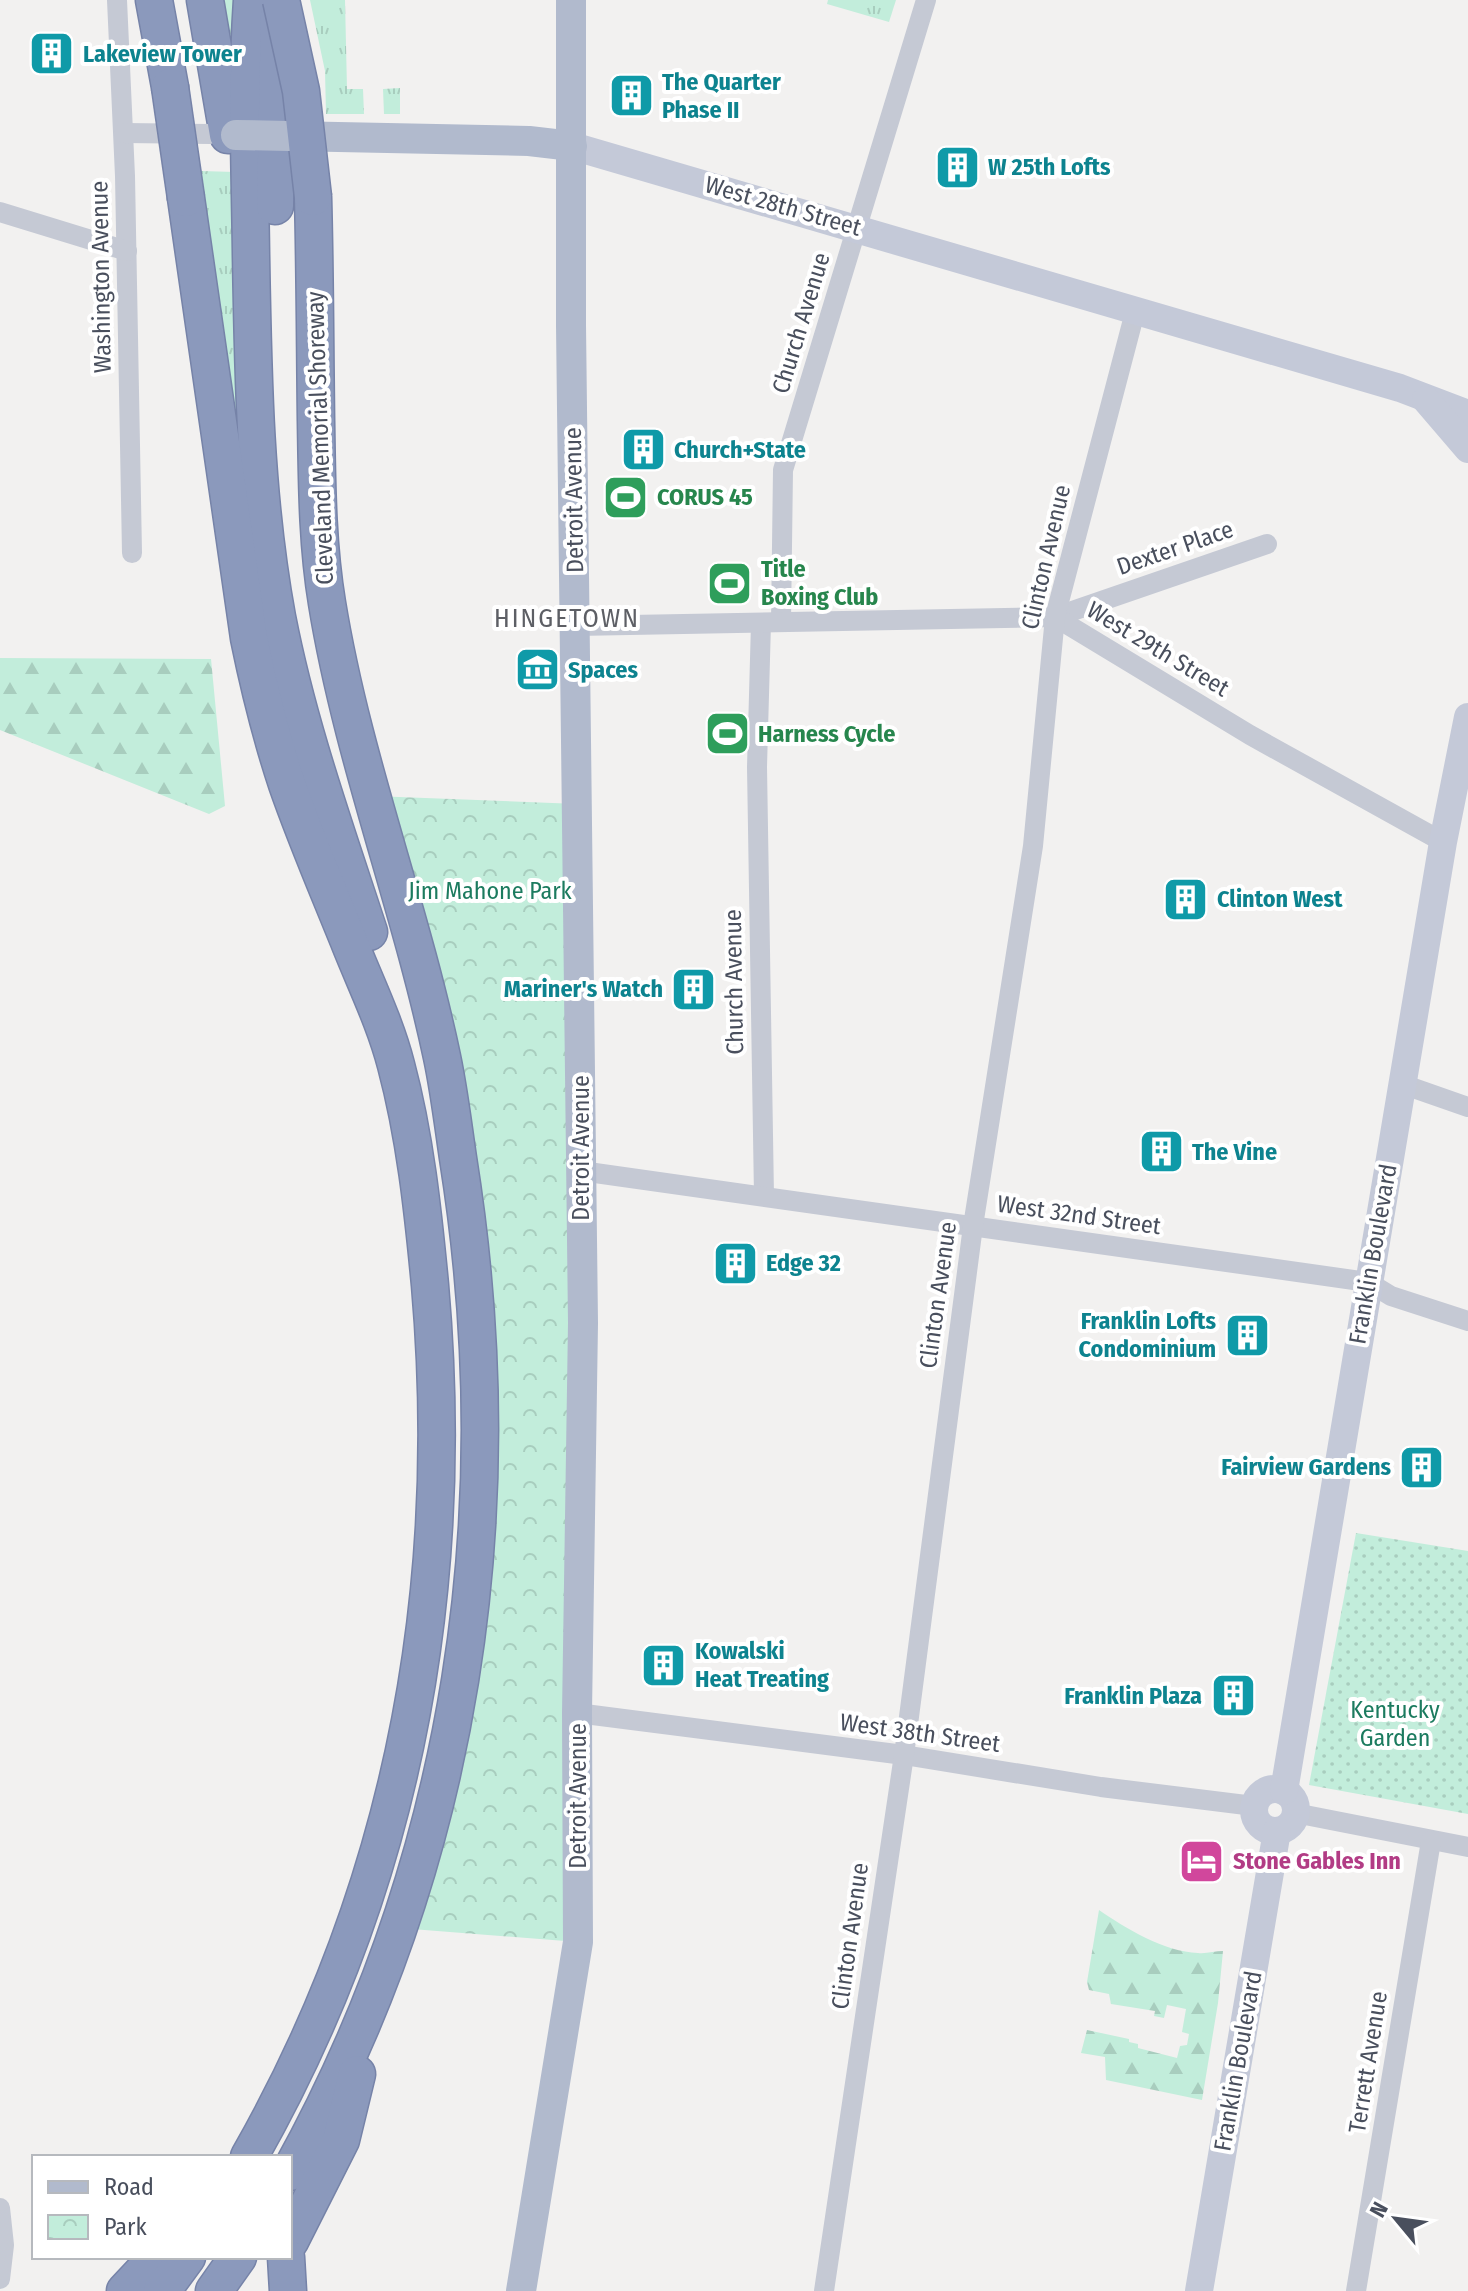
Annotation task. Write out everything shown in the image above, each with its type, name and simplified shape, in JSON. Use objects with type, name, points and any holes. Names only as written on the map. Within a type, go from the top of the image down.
[{"type":"highway","points":[[154,0],[170,87],[249,638],[264,708],[298,815],[396,1062]]},
{"type":"highway","points":[[188,0],[225,135]]},
{"type":"highway","points":[[205,0],[225,135]]},
{"type":"highway","points":[[250,2155],[303,2053],[348,1945],[381,1845],[414,1707],[429,1602],[434,1544],[437,1391],[423,1213],[412,1141],[370,935],[292,684],[266,544],[253,339],[249,111],[252,0]]},
{"type":"highway","points":[[280,0],[275,172],[279,482],[286,567],[297,635],[311,693],[356,837],[414,948]]},
{"type":"highway","name":"Cleveland Memorial Shoreway","points":[[280,0],[301,91],[313,197],[317,486],[326,597],[347,702],[447,1083],[470,1238],[480,1380],[480,1488],[469,1633],[449,1749],[424,1850],[379,1983],[322,2114],[292,2168]]},
{"type":"highway","points":[[226,2155],[272,2069],[303,2002],[414,1707]]},
{"type":"highway","points":[[292,2237],[341,2140],[379,1983]]},
{"type":"highway","points":[[125,2291],[155,2259]]},
{"type":"highway","points":[[162,2291],[186,2259]]},
{"type":"highway","points":[[214,2291],[237,2259]]},
{"type":"highway","points":[[286,2259],[288,2291]]},
{"type":"main road","name":"Detroit Avenue","points":[[521,2291],[578,1955],[577,1713],[583,1323],[571,0]]},
{"type":"main road","name":"West 28th Street","points":[[225,135],[529,141],[572,146]]},
{"type":"street","name":"Washington Avenue","points":[[117,0],[124,133],[132,553]]},
{"type":"street","name":"Church Avenue","points":[[764,1196],[757,767],[783,470],[926,0]]},
{"type":"street","name":"West 28th Street","points":[[124,133],[225,135]]},
{"type":"street","name":"West 28th Street","points":[[572,146],[857,227],[1422,396],[1468,414]]},
{"type":"street","points":[[0,212],[127,251]]},
{"type":"street","name":"Clinton Avenue","points":[[824,2291],[904,1755],[973,1226],[1033,846],[1055,617],[1135,312]]},
{"type":"street","points":[[1422,396],[1468,449]]},
{"type":"street","name":"Dexter Place","points":[[1055,617],[1267,544]]},
{"type":"street","name":"West 29th Street","points":[[576,626],[1055,617],[1250,735],[1443,842]]},
{"type":"street","name":"Franklin Boulevard","points":[[1199,2291],[1285,1812],[1368,1282],[1443,842],[1468,717]]},
{"type":"street","points":[[1402,1084],[1468,1107]]},
{"type":"street","name":"West 32nd Street","points":[[581,1171],[1368,1282],[1391,1296],[1468,1321]]},
{"type":"street","name":"West 38th Street","points":[[577,1713],[904,1755],[1101,1787],[1254,1806]]},
{"type":"street","points":[[1254,1806],[1264,1793],[1271,1790],[1285,1812],[1468,1847]]},
{"type":"street","name":"Terrett Avenue","points":[[1356,2291],[1431,1841]]},
{"type":"street","points":[[0,2208],[4,2245],[0,2279]]},
{"type":"green space","points":[[216,0],[238,0],[234,104]]},
{"type":"green space","points":[[310,0],[345,0],[347,89],[363,89],[364,114],[326,114],[325,71]]},
{"type":"green space","points":[[828,0],[896,0],[889,22],[827,4]]},
{"type":"green space","points":[[400,88],[400,114],[384,114],[383,89]]},
{"type":"green space","points":[[201,171],[235,172],[240,457]]},
{"type":"green space","points":[[0,658],[211,659],[225,806],[209,814],[0,730]]},
{"type":"green space","name":"Jim Mahone Park","points":[[373,796],[578,804],[578,1942],[399,1928],[451,1737],[473,1273]]},
{"type":"green space","name":"Kentucky Garden","points":[[1356,1533],[1468,1551],[1468,1814],[1309,1785]]},
{"type":"green space","points":[[1099,1910],[1159,1944],[1185,1952],[1223,1951],[1202,2100],[1106,2080],[1105,2057],[1081,2053],[1087,2030],[1129,2039],[1129,2042],[1138,2044],[1138,2048],[1177,2058],[1180,2046],[1187,2045],[1189,2034],[1182,2032],[1186,2009],[1167,2005],[1164,2018],[1154,2016],[1155,2011],[1111,2004],[1109,1994],[1089,1990],[1087,1982]]},
{"type":"place","name":"Lakeview Tower","points":[[52,54]]},
{"type":"place","name":"The Quarter Phase II","points":[[631,96]]},
{"type":"place","name":"W 25th Lofts","points":[[957,167]]},
{"type":"place","name":"Church+State","points":[[643,450]]},
{"type":"place","name":"CORUS 45","points":[[626,497]]},
{"type":"place","name":"Title Boxing Club","points":[[730,583]]},
{"type":"place","name":"Spaces","points":[[537,670]]},
{"type":"place","name":"Harness Cycle","points":[[727,734]]},
{"type":"place","name":"Clinton West","points":[[1186,899]]},
{"type":"place","name":"Mariner's Watch","points":[[694,989]]},
{"type":"place","name":"The Vine","points":[[1161,1152]]},
{"type":"place","name":"Edge 32","points":[[735,1263]]},
{"type":"place","name":"Franklin Lofts Condominium","points":[[1247,1335]]},
{"type":"place","name":"Fairview Gardens","points":[[1422,1467]]},
{"type":"place","name":"Kowalski Heat Treating","points":[[664,1665]]},
{"type":"place","name":"Franklin Plaza","points":[[1233,1696]]},
{"type":"place","name":"Stone Gables Inn","points":[[1202,1861]]},
{"type":"district","name":"HINGETOWN","points":[[567,618]]}]
